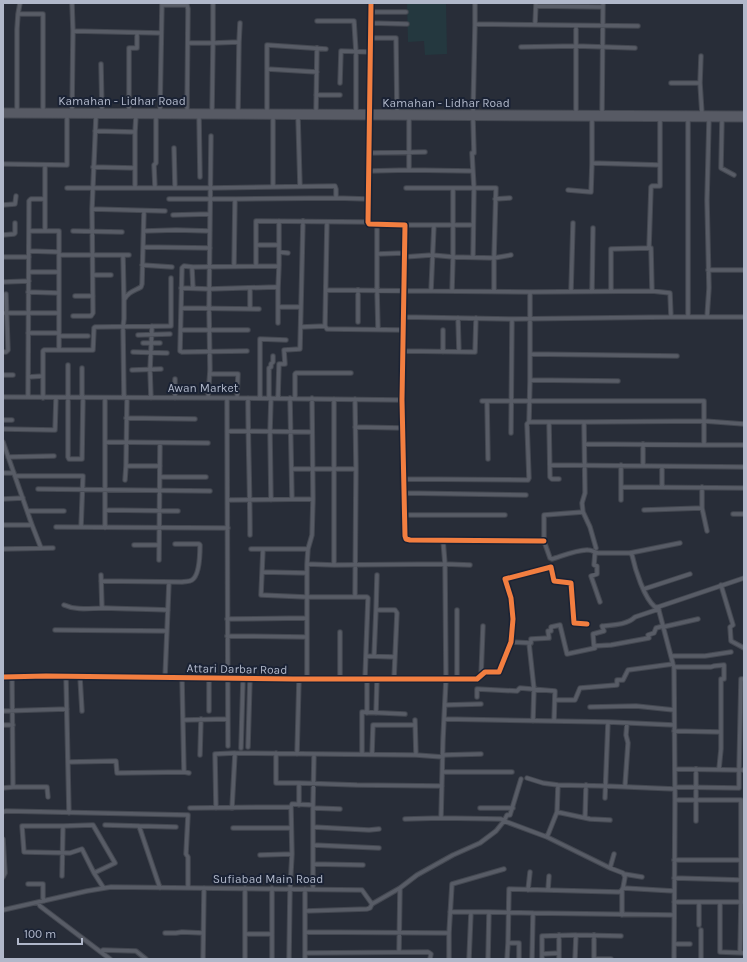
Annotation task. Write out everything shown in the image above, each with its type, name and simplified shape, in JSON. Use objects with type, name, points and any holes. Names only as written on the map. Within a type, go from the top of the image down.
[{"type":"main road","name":"Kamahan - Lidhar Road","points":[[3,111],[356,112],[369,115],[410,118],[473,115],[744,114]]},
{"type":"main road","name":"Kamahan - Lidhar Road","points":[[3,116],[298,117],[397,113],[592,118],[744,119]]},
{"type":"street","points":[[17,111],[17,30],[20,3]]},
{"type":"street","points":[[72,3],[72,111]]},
{"type":"street","points":[[212,112],[213,3]]},
{"type":"street","points":[[368,222],[371,3]]},
{"type":"street","points":[[473,258],[474,188],[472,153],[474,153],[473,115],[475,3]]},
{"type":"street","points":[[160,111],[162,4],[177,4],[187,5],[188,9],[187,112]]},
{"type":"street","points":[[535,25],[536,4],[603,5],[602,114]]},
{"type":"street","points":[[371,12],[406,12]]},
{"type":"street","points":[[18,14],[43,14],[43,111]]},
{"type":"street","points":[[317,21],[354,21],[356,52],[356,112]]},
{"type":"street","points":[[238,112],[240,23]]},
{"type":"street","points":[[370,23],[407,24]]},
{"type":"street","points":[[475,24],[638,26]]},
{"type":"street","points":[[576,26],[576,114]]},
{"type":"street","points":[[73,31],[161,33]]},
{"type":"street","points":[[129,111],[128,48],[137,48],[137,33]]},
{"type":"street","points":[[370,38],[396,38],[397,113]]},
{"type":"street","points":[[188,43],[240,42]]},
{"type":"street","points":[[266,112],[267,46],[326,49]]},
{"type":"street","points":[[521,47],[576,46],[635,48]]},
{"type":"street","points":[[316,112],[317,48]]},
{"type":"street","points":[[340,83],[340,51],[370,52]]},
{"type":"street","points":[[701,56],[700,83],[702,114]]},
{"type":"street","points":[[101,64],[102,111]]},
{"type":"street","points":[[267,70],[317,72]]},
{"type":"street","points":[[671,83],[700,83]]},
{"type":"street","points":[[316,95],[340,95]]},
{"type":"street","points":[[3,164],[67,165],[67,116]]},
{"type":"street","points":[[74,316],[93,315],[92,209],[96,116]]},
{"type":"street","points":[[135,188],[136,116]]},
{"type":"street","points":[[155,188],[154,165],[156,163],[156,116]]},
{"type":"street","points":[[198,116],[200,177]]},
{"type":"street","points":[[273,117],[273,187]]},
{"type":"street","points":[[298,117],[300,186]]},
{"type":"street","points":[[409,170],[410,118]]},
{"type":"street","points":[[568,190],[591,192],[592,118]]},
{"type":"street","points":[[652,291],[651,248],[649,248],[650,187],[660,186],[660,119]]},
{"type":"street","points":[[688,119],[688,317]]},
{"type":"street","points":[[707,317],[709,288],[707,200],[708,119]]},
{"type":"street","points":[[722,119],[722,168],[734,175]]},
{"type":"street","points":[[95,131],[135,132]]},
{"type":"street","points":[[208,398],[210,374],[209,289],[211,136]]},
{"type":"street","points":[[174,148],[174,188]]},
{"type":"street","points":[[368,153],[425,152]]},
{"type":"street","points":[[592,163],[660,165]]},
{"type":"street","points":[[45,165],[45,231]]},
{"type":"street","points":[[93,167],[135,168]]},
{"type":"street","points":[[368,171],[473,171]]},
{"type":"street","points":[[67,188],[334,186],[336,189],[336,198]]},
{"type":"street","points":[[406,188],[496,188],[494,292]]},
{"type":"street","points":[[452,188],[452,291]]},
{"type":"street","points":[[3,205],[16,204],[16,196]]},
{"type":"street","points":[[495,199],[510,198]]},
{"type":"street","points":[[28,398],[30,199],[45,199]]},
{"type":"street","points":[[169,199],[368,199]]},
{"type":"street","points":[[234,266],[235,199]]},
{"type":"street","points":[[92,209],[165,211]]},
{"type":"street","points":[[124,300],[132,290],[141,287],[144,211]]},
{"type":"street","points":[[173,215],[210,214]]},
{"type":"street","points":[[256,266],[256,221],[368,222],[369,224],[405,225],[473,225]]},
{"type":"street","points":[[278,323],[279,221]]},
{"type":"street","points":[[278,398],[279,364],[285,364],[285,349],[300,349],[304,222]]},
{"type":"street","points":[[325,326],[327,222]]},
{"type":"street","points":[[3,235],[15,233],[15,223]]},
{"type":"street","points":[[572,291],[573,223]]},
{"type":"street","points":[[377,224],[378,329]]},
{"type":"street","points":[[405,225],[402,400],[404,536],[406,539],[410,540],[544,541]]},
{"type":"street","points":[[431,291],[434,225]]},
{"type":"street","points":[[592,291],[593,228]]},
{"type":"street","points":[[144,231],[210,230]]},
{"type":"street","points":[[29,231],[62,231],[59,253],[58,350]]},
{"type":"street","points":[[73,231],[122,232]]},
{"type":"street","points":[[256,245],[279,245]]},
{"type":"street","points":[[143,247],[210,248]]},
{"type":"street","points":[[611,291],[611,249],[649,248]]},
{"type":"street","points":[[29,251],[93,255],[129,255]]},
{"type":"street","points":[[279,252],[288,253]]},
{"type":"street","points":[[377,254],[432,255],[473,258],[494,258],[510,255]]},
{"type":"street","points":[[123,255],[123,327],[126,398],[125,480]]},
{"type":"street","points":[[3,257],[29,257]]},
{"type":"street","points":[[142,265],[172,267]]},
{"type":"street","points":[[247,351],[181,351],[182,268],[184,266],[279,266]]},
{"type":"street","points":[[193,267],[193,288]]},
{"type":"street","points":[[708,270],[744,270]]},
{"type":"street","points":[[29,272],[59,272]]},
{"type":"street","points":[[93,276],[111,275]]},
{"type":"street","points":[[44,398],[44,350],[93,350],[94,328],[170,326],[172,278]]},
{"type":"street","points":[[3,282],[29,281]]},
{"type":"street","points":[[181,288],[209,289],[276,287],[278,289]]},
{"type":"street","points":[[250,288],[250,309]]},
{"type":"street","points":[[326,290],[494,292],[652,291],[670,293],[671,317]]},
{"type":"street","points":[[358,290],[358,322]]},
{"type":"street","points":[[28,292],[59,293]]},
{"type":"street","points":[[404,479],[528,480],[527,424],[529,422],[530,401],[530,292]]},
{"type":"street","points":[[3,352],[8,350],[5,313],[6,294]]},
{"type":"street","points":[[75,296],[93,296]]},
{"type":"street","points":[[278,307],[301,307]]},
{"type":"street","points":[[181,308],[259,309]]},
{"type":"street","points":[[5,313],[59,313]]},
{"type":"street","points":[[403,317],[512,319],[744,317]]},
{"type":"street","points":[[458,318],[459,352]]},
{"type":"street","points":[[403,351],[475,352],[476,318]]},
{"type":"street","points":[[511,433],[512,319]]},
{"type":"street","points":[[151,398],[150,370],[152,326]]},
{"type":"street","points":[[301,327],[325,326],[327,329],[403,330]]},
{"type":"street","points":[[181,330],[248,330]]},
{"type":"street","points":[[443,352],[444,330]]},
{"type":"street","points":[[28,333],[88,336]]},
{"type":"street","points":[[138,334],[170,334]]},
{"type":"street","points":[[260,398],[260,339],[286,340]]},
{"type":"street","points":[[143,343],[160,343]]},
{"type":"street","points":[[133,352],[167,353]]},
{"type":"street","points":[[530,354],[677,356]]},
{"type":"street","points":[[271,500],[269,368],[273,362],[273,356]]},
{"type":"street","points":[[68,365],[68,457],[70,459],[81,459],[82,457],[82,368]]},
{"type":"street","points":[[132,370],[161,370]]},
{"type":"street","points":[[292,499],[290,432],[296,373],[350,373]]},
{"type":"street","points":[[210,374],[238,374],[237,398]]},
{"type":"street","points":[[3,375],[13,375]]},
{"type":"street","points":[[28,377],[43,376]]},
{"type":"street","points":[[175,379],[175,398]]},
{"type":"street","points":[[530,380],[618,381]]},
{"type":"street","name":"Awan Market","points":[[3,398],[312,398],[402,400]]},
{"type":"street","points":[[3,429],[55,430],[56,398]]},
{"type":"street","points":[[104,528],[105,398]]},
{"type":"street","points":[[227,398],[228,746]]},
{"type":"street","points":[[248,398],[250,534]]},
{"type":"street","points":[[307,679],[307,564],[308,549],[312,535],[313,498],[312,398]]},
{"type":"street","points":[[334,399],[334,565]]},
{"type":"street","points":[[355,399],[355,597]]},
{"type":"street","points":[[482,401],[704,401],[704,444]]},
{"type":"street","points":[[487,401],[488,459]]},
{"type":"street","points":[[126,418],[195,419]]},
{"type":"street","points":[[3,420],[12,420]]},
{"type":"street","points":[[529,422],[704,421],[744,424]]},
{"type":"street","points":[[549,422],[551,479],[559,479]]},
{"type":"street","points":[[584,422],[585,493],[582,503],[583,512],[590,527],[596,548]]},
{"type":"street","points":[[355,427],[403,428]]},
{"type":"street","points":[[227,431],[312,432]]},
{"type":"street","points":[[3,442],[41,548]]},
{"type":"street","points":[[105,442],[208,443]]},
{"type":"street","points":[[159,560],[160,443]]},
{"type":"street","points":[[585,444],[744,445]]},
{"type":"street","points":[[643,444],[643,466]]},
{"type":"street","points":[[8,456],[54,456]]},
{"type":"street","points":[[550,464],[744,467]]},
{"type":"street","points":[[621,465],[621,500]]},
{"type":"street","points":[[126,466],[160,466]]},
{"type":"street","points":[[662,466],[662,487]]},
{"type":"street","points":[[292,469],[356,469]]},
{"type":"street","points":[[3,473],[83,476],[81,527]]},
{"type":"street","points":[[160,477],[206,477]]},
{"type":"street","points":[[621,487],[744,488]]},
{"type":"street","points":[[702,487],[702,508],[707,532]]},
{"type":"street","points":[[38,489],[210,491]]},
{"type":"street","points":[[404,493],[526,495]]},
{"type":"street","points":[[3,498],[23,498]]},
{"type":"street","points":[[228,500],[313,498]]},
{"type":"street","points":[[644,510],[702,508]]},
{"type":"street","points":[[105,510],[178,511]]},
{"type":"street","points":[[28,511],[64,511]]},
{"type":"street","points":[[583,512],[544,515],[544,541],[550,558],[554,581],[571,583],[574,623],[587,624]]},
{"type":"street","points":[[733,514],[744,514]]},
{"type":"street","points":[[404,515],[505,515]]},
{"type":"street","points":[[3,525],[32,525]]},
{"type":"street","points":[[56,527],[228,528]]},
{"type":"street","points":[[441,818],[446,679],[445,564],[443,540]]},
{"type":"street","points":[[550,558],[552,559],[589,550],[595,553],[630,554],[680,543]]},
{"type":"street","points":[[101,582],[169,582],[193,580],[197,575],[200,545],[175,544]]},
{"type":"street","points":[[134,545],[159,545]]},
{"type":"street","points":[[3,549],[53,548]]},
{"type":"street","points":[[251,549],[308,549]]},
{"type":"street","points":[[263,549],[261,595],[368,598],[366,656],[367,712]]},
{"type":"street","points":[[595,553],[594,565],[596,566],[597,574],[591,576],[600,602]]},
{"type":"street","points":[[630,554],[632,555],[651,604],[659,608]]},
{"type":"street","points":[[307,564],[470,565]]},
{"type":"street","points":[[529,643],[511,642],[513,619],[511,598],[505,579],[551,567]]},
{"type":"street","points":[[262,572],[307,573]]},
{"type":"street","points":[[644,589],[690,574]]},
{"type":"street","points":[[101,575],[102,608]]},
{"type":"street","points":[[374,656],[377,575]]},
{"type":"street","points":[[594,646],[592,634],[604,631],[602,626],[626,623],[635,617],[744,578]]},
{"type":"street","points":[[165,678],[169,582]]},
{"type":"street","points":[[721,585],[734,625],[730,627],[732,641],[744,648]]},
{"type":"street","points":[[64,605],[70,608],[78,609],[102,608],[168,610]]},
{"type":"street","points":[[659,608],[674,665],[674,959]]},
{"type":"street","points":[[376,610],[394,610],[397,613],[394,679]]},
{"type":"street","points":[[457,610],[457,679]]},
{"type":"street","points":[[227,619],[306,618]]},
{"type":"street","points":[[533,721],[534,689],[529,643],[531,643],[531,639],[549,638],[548,632],[551,631],[551,627],[560,625],[567,654],[595,648],[594,646],[611,645],[649,638],[648,634],[654,633],[656,628],[698,619]]},
{"type":"street","points":[[481,676],[483,626]]},
{"type":"street","points":[[55,630],[167,631]]},
{"type":"street","points":[[340,632],[340,679]]},
{"type":"street","points":[[227,636],[306,637]]},
{"type":"street","name":"Attari Darbar Road","points":[[3,677],[477,679],[485,672],[499,672],[511,642]]},
{"type":"street","points":[[671,656],[705,656],[731,652]]},
{"type":"street","points":[[366,656],[395,657]]},
{"type":"street","points":[[555,700],[575,700],[580,688],[617,685],[617,680],[623,680],[628,670],[674,665],[711,667],[724,665],[724,679],[721,679],[721,748],[719,769]]},
{"type":"street","points":[[12,677],[13,787]]},
{"type":"street","points":[[66,677],[69,813]]},
{"type":"street","points":[[80,677],[82,711]]},
{"type":"street","points":[[182,678],[184,772]]},
{"type":"street","points":[[209,710],[210,678]]},
{"type":"street","points":[[240,748],[243,679]]},
{"type":"street","points":[[248,747],[250,679]]},
{"type":"street","points":[[297,754],[299,679]]},
{"type":"street","points":[[376,713],[377,679]]},
{"type":"street","points":[[527,778],[543,783],[558,785],[742,788],[739,770],[742,726],[741,679],[744,679]]},
{"type":"street","points":[[477,697],[477,689],[517,691],[520,688],[555,691],[554,721]]},
{"type":"street","points":[[445,705],[481,704]]},
{"type":"street","points":[[590,707],[636,706],[674,710]]},
{"type":"street","points":[[3,711],[67,709]]},
{"type":"street","points":[[362,754],[362,712],[405,714]]},
{"type":"street","points":[[200,755],[201,719]]},
{"type":"street","points":[[183,720],[228,719]]},
{"type":"street","points":[[444,719],[608,722],[674,725]]},
{"type":"street","points":[[415,720],[416,755]]},
{"type":"street","points":[[605,798],[608,722]]},
{"type":"street","points":[[625,786],[628,743],[626,735],[627,723]]},
{"type":"street","points":[[3,724],[13,725]]},
{"type":"street","points":[[372,754],[373,725],[415,725]]},
{"type":"street","points":[[674,731],[721,732]]},
{"type":"street","points":[[232,808],[235,753]]},
{"type":"street","points":[[216,808],[215,754],[372,754],[443,756],[481,754]]},
{"type":"street","points":[[276,754],[276,783],[442,786]]},
{"type":"street","points":[[313,889],[314,755]]},
{"type":"street","points":[[68,762],[116,762],[117,773],[189,773]]},
{"type":"street","points":[[675,769],[744,770]]},
{"type":"street","points":[[696,769],[696,821]]},
{"type":"street","points":[[443,772],[512,772]]},
{"type":"street","points":[[305,911],[370,908],[372,904],[400,888],[417,875],[453,855],[480,844],[496,831],[507,815],[510,815],[521,779]]},
{"type":"street","points":[[299,783],[299,805]]},
{"type":"street","points":[[548,837],[557,812],[558,785]]},
{"type":"street","points":[[585,818],[586,786]]},
{"type":"street","points":[[3,788],[47,787],[48,797]]},
{"type":"street","points":[[675,800],[743,800],[741,860],[743,902],[742,952],[719,951],[720,902]]},
{"type":"street","points":[[190,808],[291,807],[292,804],[340,809]]},
{"type":"street","points":[[289,959],[292,854],[291,807]]},
{"type":"street","points":[[480,808],[513,808]]},
{"type":"street","points":[[3,812],[188,815],[186,854],[188,857],[188,888]]},
{"type":"street","points":[[557,812],[585,818],[610,820]]},
{"type":"street","points":[[405,819],[501,819],[548,837],[624,874],[642,877]]},
{"type":"street","points":[[94,873],[115,863],[94,825],[22,826],[24,852],[70,853],[82,849],[94,873],[103,887]]},
{"type":"street","points":[[105,825],[176,827]]},
{"type":"street","points":[[62,876],[63,826]]},
{"type":"street","points":[[139,826],[160,888]]},
{"type":"street","points":[[313,827],[370,830],[379,829]]},
{"type":"street","points":[[232,828],[291,828]]},
{"type":"street","points":[[3,839],[5,873],[3,877]]},
{"type":"street","points":[[313,845],[379,848]]},
{"type":"street","points":[[260,855],[292,854]]},
{"type":"street","points":[[610,868],[614,854]]},
{"type":"street","points":[[674,860],[741,860]]},
{"type":"street","points":[[313,864],[362,865]]},
{"type":"street","points":[[449,959],[452,884],[504,869]]},
{"type":"street","points":[[528,890],[530,872]]},
{"type":"street","points":[[622,915],[624,874]]},
{"type":"street","points":[[548,890],[549,876]]},
{"type":"street","points":[[674,878],[742,881]]},
{"type":"street","points":[[28,884],[43,884],[44,901]]},
{"type":"street","name":"Sufiabad Main Road","points":[[3,910],[103,887],[362,890],[372,904]]},
{"type":"street","points":[[203,959],[204,888]]},
{"type":"street","points":[[245,888],[245,959]]},
{"type":"street","points":[[272,888],[272,959]]},
{"type":"street","points":[[399,952],[400,888]]},
{"type":"street","points":[[305,889],[305,959]]},
{"type":"street","points":[[507,959],[509,889],[619,892],[623,889],[674,891]]},
{"type":"street","points":[[38,902],[40,906],[110,959]]},
{"type":"street","points":[[674,902],[743,902]]},
{"type":"street","points":[[699,925],[700,902]]},
{"type":"street","points":[[450,912],[674,915]]},
{"type":"street","points":[[469,959],[470,912]]},
{"type":"street","points":[[488,959],[489,912]]},
{"type":"street","points":[[532,959],[533,913]]},
{"type":"street","points":[[701,930],[701,959]]},
{"type":"street","points":[[305,932],[449,933]]},
{"type":"street","points":[[165,933],[203,933]]},
{"type":"street","points":[[245,934],[272,934]]},
{"type":"street","points":[[559,935],[559,959]]},
{"type":"street","points":[[576,935],[576,959]]},
{"type":"street","points":[[594,935],[594,959],[611,959]]},
{"type":"street","points":[[542,959],[542,936],[621,936]]},
{"type":"street","points":[[508,943],[519,943],[519,959]]},
{"type":"street","points":[[674,944],[690,944]]},
{"type":"street","points":[[101,952],[103,950],[136,951],[146,959]]},
{"type":"street","points":[[305,953],[428,952],[431,954],[430,959]]},
{"type":"street","points":[[388,953],[388,959]]},
{"type":"street","points":[[542,954],[559,953]]},
{"type":"shaded area","points":[[407,3],[446,3],[447,54],[425,55],[424,41],[408,42]]},
{"type":"cycle path","points":[[371,3],[368,222],[369,224],[405,225],[402,400],[405,536],[406,539],[410,540],[544,541]]},
{"type":"cycle path","points":[[3,677],[477,679],[485,672],[499,672],[511,642],[513,619],[511,598],[505,579],[551,567],[554,581],[571,583],[574,623],[587,624]]}]
